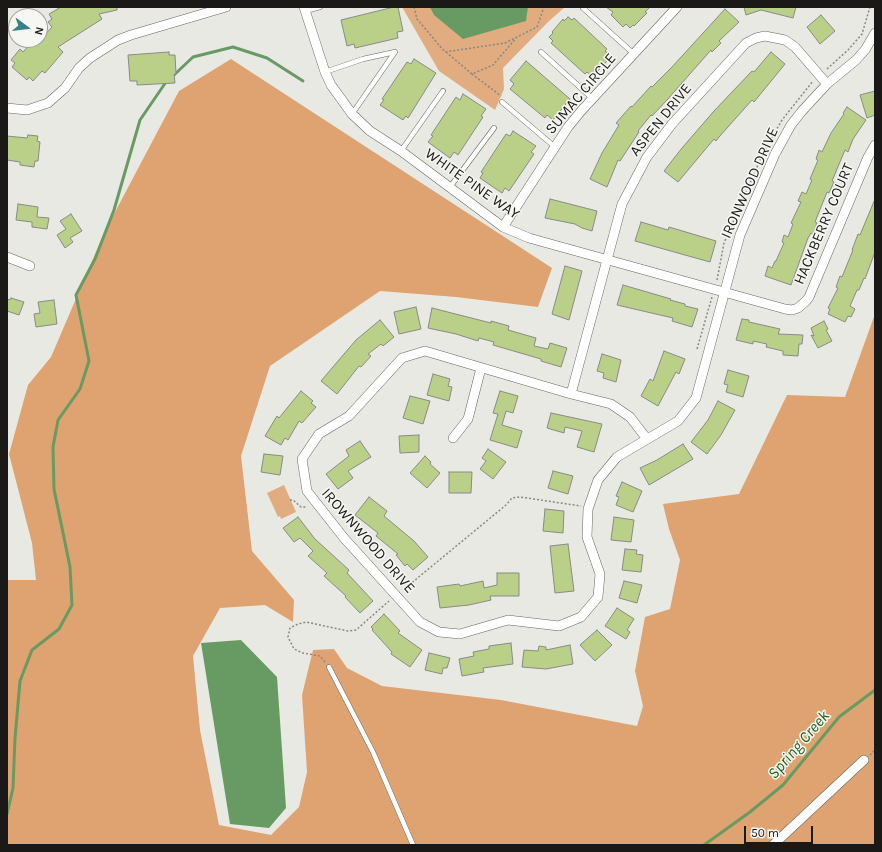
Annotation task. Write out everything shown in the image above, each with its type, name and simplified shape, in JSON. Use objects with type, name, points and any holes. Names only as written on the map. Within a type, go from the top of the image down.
[{"type":"street","points":[[7,108],[27,110],[48,103],[65,88],[79,68],[90,58],[118,40],[226,7]]},
{"type":"street","name":"SUMAC CIRCLE","points":[[503,227],[568,128],[593,98],[675,8]]},
{"type":"street","name":"WHITE PINE WAY","points":[[304,9],[324,72],[337,95],[352,114],[370,131],[401,151],[503,227],[529,238],[725,292]]},
{"type":"street","name":"IRONWOOD DRIVE","points":[[709,352],[740,235],[775,154],[791,125],[814,97],[856,60],[865,50],[875,33]]},
{"type":"street","name":"ASPEN DRIVE","points":[[571,394],[622,204],[647,157],[672,124],[746,43],[765,36],[785,40],[795,47],[827,84]]},
{"type":"street","name":"HACKBERRY COURT","points":[[725,292],[792,310],[798,308],[806,301],[868,157],[875,145]]},
{"type":"street","points":[[7,257],[30,266]]},
{"type":"street","name":"IROWNWOOD DRIVE","points":[[647,439],[630,417],[611,404],[571,394],[425,351],[402,358],[349,416],[319,434],[302,459],[307,491],[344,538],[420,622],[439,632],[460,634],[508,620],[559,626],[581,617],[598,597],[600,574],[587,537],[588,509],[598,480],[617,457],[678,421],[696,398],[709,352]]},
{"type":"street","points":[[453,438],[468,419],[481,368]]},
{"type":"street","points":[[773,845],[864,760]]},
{"type":"lane","points":[[304,9],[320,7]]},
{"type":"lane","points":[[583,8],[634,54]]},
{"type":"lane","points":[[324,72],[363,59],[395,52],[352,114]]},
{"type":"lane","points":[[541,52],[593,98]]},
{"type":"lane","points":[[401,151],[443,91]]},
{"type":"lane","points":[[502,102],[555,147]]},
{"type":"lane","points":[[450,188],[494,128]]},
{"type":"lane","points":[[329,667],[373,752],[413,845]]},
{"type":"path","points":[[414,7],[418,19],[446,52],[501,96]]},
{"type":"path","points":[[446,52],[505,43],[537,27],[544,7]]},
{"type":"path","points":[[472,74],[493,65],[518,36]]},
{"type":"path","points":[[329,667],[320,656],[303,653],[294,649],[288,636],[290,628],[306,622],[348,631],[356,630],[389,600],[397,596],[506,505],[512,498],[520,497],[578,505],[588,509]]},
{"type":"path","points":[[290,500],[294,500],[301,507],[315,501]]},
{"type":"shaded area","points":[[402,7],[565,7],[548,22],[503,68],[504,89],[495,110],[439,71]]},
{"type":"shaded area","points":[[430,7],[528,7],[526,21],[463,39],[434,15]]},
{"type":"shaded area","points":[[231,59],[552,268],[538,307],[456,297],[380,291],[270,366],[241,456],[252,551],[294,600],[293,622],[265,605],[220,608],[193,656],[200,730],[219,825],[271,835],[299,807],[307,772],[302,695],[313,650],[334,649],[347,668],[382,686],[501,700],[637,726],[643,706],[635,671],[645,617],[670,609],[680,560],[669,529],[663,504],[739,494],[787,395],[845,397],[875,314],[875,845],[7,845],[7,580],[36,580],[32,543],[9,454],[28,385],[51,357],[105,231],[179,91]]},
{"type":"shaded area","points":[[284,485],[296,512],[281,519],[280,516],[278,517],[267,493]]},
{"type":"shaded area","points":[[241,640],[277,677],[286,808],[269,828],[230,824],[201,643]]},
{"type":"building","points":[[61,7],[117,7],[117,10],[99,14],[102,19],[58,47],[63,52],[45,73],[42,71],[33,81],[29,77],[27,80],[12,67],[15,63],[11,60],[20,49],[23,52],[27,48],[48,48],[48,31],[52,27],[48,22],[52,19],[49,14]]},
{"type":"building","points":[[398,7],[403,31],[397,32],[398,38],[355,48],[354,44],[347,46],[341,20]]},
{"type":"building","points":[[606,7],[650,7],[645,12],[647,13],[630,28],[626,24],[623,27],[611,15],[613,12]]},
{"type":"building","points":[[744,7],[796,7],[793,18],[761,10],[746,15]]},
{"type":"building","points":[[725,9],[739,22],[719,41],[721,43],[712,52],[711,50],[638,131],[639,132],[620,161],[618,160],[607,187],[590,179],[602,153],[619,125],[616,123],[651,86],[652,87],[672,67]]},
{"type":"building","points":[[821,15],[835,31],[820,44],[807,27]]},
{"type":"building","points":[[568,17],[572,20],[574,18],[607,49],[605,51],[610,55],[606,59],[608,60],[596,73],[595,71],[592,76],[587,72],[585,74],[551,43],[553,41],[549,37],[553,33],[552,32],[563,19],[564,21]]},
{"type":"building","points":[[169,52],[169,55],[175,55],[175,83],[137,85],[137,81],[130,81],[128,55]]},
{"type":"building","points":[[771,52],[785,64],[754,102],[752,100],[716,141],[714,139],[678,182],[664,171],[714,111],[752,71],[754,72]]},
{"type":"building","points":[[414,59],[436,73],[408,118],[406,116],[403,120],[380,105],[384,100],[382,99],[407,62],[411,64]]},
{"type":"building","points":[[526,61],[570,99],[553,120],[547,115],[545,118],[510,89],[514,84],[510,80]]},
{"type":"building","points":[[875,91],[875,115],[867,118],[860,95]]},
{"type":"building","points":[[463,94],[486,109],[481,116],[483,117],[458,155],[454,152],[450,158],[428,142],[456,97],[460,100]]},
{"type":"building","points":[[847,107],[866,120],[853,139],[848,152],[845,150],[832,181],[834,182],[829,193],[827,192],[815,222],[817,223],[813,234],[811,233],[808,238],[791,285],[765,276],[768,266],[772,268],[776,261],[784,243],[782,242],[784,235],[788,237],[793,224],[791,223],[801,202],[798,201],[802,192],[806,194],[812,180],[810,179],[818,160],[816,159],[819,150],[822,152],[831,133]]},
{"type":"building","points":[[513,131],[536,146],[531,152],[534,154],[509,191],[505,188],[502,193],[480,178],[483,173],[481,172],[506,134],[510,136]]},
{"type":"building","points":[[28,135],[38,136],[37,141],[40,142],[38,161],[35,161],[34,167],[20,165],[20,162],[7,160],[7,136],[27,138]]},
{"type":"building","points":[[550,199],[597,211],[592,231],[575,224],[545,218]]},
{"type":"building","points":[[875,199],[875,252],[865,279],[864,278],[859,290],[857,290],[850,306],[855,309],[851,317],[848,316],[845,322],[828,314],[830,309],[828,308],[838,288],[836,287],[840,276],[842,277],[858,234],[860,235]]},
{"type":"building","points":[[18,204],[38,207],[37,217],[49,218],[47,229],[32,227],[32,222],[16,220]]},
{"type":"building","points":[[71,214],[82,231],[70,238],[73,242],[65,248],[57,235],[66,229],[60,221]]},
{"type":"building","points":[[641,222],[668,230],[669,227],[716,241],[710,262],[635,241]]},
{"type":"building","points":[[565,266],[582,271],[569,320],[552,314]]},
{"type":"building","points":[[623,285],[671,299],[670,300],[685,304],[685,306],[698,309],[692,327],[672,321],[673,318],[617,305]]},
{"type":"building","points":[[11,298],[24,302],[19,315],[7,311],[7,299],[10,300]]},
{"type":"building","points":[[54,300],[57,324],[36,327],[34,314],[40,313],[38,302]]},
{"type":"building","points":[[416,307],[421,329],[399,334],[394,312]]},
{"type":"building","points":[[432,308],[509,326],[508,330],[536,338],[534,346],[548,349],[550,343],[567,348],[561,367],[541,361],[541,359],[493,345],[494,342],[479,338],[478,341],[456,334],[428,328]]},
{"type":"building","points":[[742,319],[780,329],[778,334],[803,335],[802,344],[799,344],[798,356],[783,355],[783,351],[766,347],[767,344],[753,341],[753,344],[736,340]]},
{"type":"building","points":[[380,320],[394,337],[383,346],[381,344],[368,354],[371,356],[361,367],[359,366],[337,394],[321,381],[356,340]]},
{"type":"building","points":[[824,321],[828,329],[826,330],[832,341],[818,348],[811,335],[814,336],[811,328]]},
{"type":"building","points":[[664,351],[685,359],[679,374],[676,372],[658,406],[641,396],[650,379],[653,381]]},
{"type":"building","points":[[602,354],[621,360],[616,382],[603,378],[604,373],[597,371]]},
{"type":"building","points":[[728,370],[749,376],[743,397],[726,392],[728,385],[724,384]]},
{"type":"building","points":[[433,374],[450,379],[448,386],[452,387],[449,401],[427,395]]},
{"type":"building","points":[[301,391],[313,401],[311,403],[316,407],[302,423],[299,421],[288,440],[285,438],[281,445],[265,436],[277,416],[279,418]]},
{"type":"building","points":[[500,391],[518,396],[513,413],[506,411],[502,425],[522,431],[517,448],[490,440],[498,414],[493,413]]},
{"type":"building","points":[[410,396],[430,401],[423,424],[403,418]]},
{"type":"building","points":[[718,401],[735,410],[721,435],[707,454],[691,442],[708,420]]},
{"type":"building","points":[[551,413],[602,424],[594,452],[577,447],[582,431],[565,427],[564,433],[547,428]]},
{"type":"building","points":[[419,435],[419,452],[400,453],[399,436]]},
{"type":"building","points":[[360,441],[371,457],[348,471],[353,478],[338,489],[326,474],[349,456],[346,450]]},
{"type":"building","points":[[683,444],[693,459],[649,485],[640,468],[657,460]]},
{"type":"building","points":[[488,449],[506,462],[493,479],[480,469],[486,461],[482,458]]},
{"type":"building","points":[[264,454],[283,456],[280,475],[261,472]]},
{"type":"building","points":[[425,456],[431,462],[430,464],[440,473],[427,488],[410,473]]},
{"type":"building","points":[[553,471],[573,476],[568,494],[548,488]]},
{"type":"building","points":[[449,472],[472,472],[471,493],[449,493]]},
{"type":"building","points":[[622,482],[642,491],[633,512],[616,505],[619,497],[616,496]]},
{"type":"building","points":[[369,497],[387,511],[384,516],[414,541],[428,557],[413,570],[407,564],[405,566],[396,555],[398,554],[376,536],[378,533],[355,515]]},
{"type":"building","points":[[545,509],[564,511],[563,533],[543,531]]},
{"type":"building","points":[[298,517],[315,539],[349,570],[347,573],[373,601],[360,613],[345,597],[346,596],[324,576],[327,573],[308,556],[313,551],[300,538],[294,542],[283,528]]},
{"type":"building","points":[[614,517],[634,520],[631,542],[611,540]]},
{"type":"building","points":[[568,544],[574,591],[555,593],[550,546]]},
{"type":"building","points":[[625,549],[637,550],[636,554],[643,555],[641,572],[622,570]]},
{"type":"building","points":[[497,573],[519,573],[519,596],[490,596],[491,600],[469,605],[440,608],[437,587],[459,584],[460,586],[483,581],[484,588],[497,585]]},
{"type":"building","points":[[624,581],[642,585],[637,603],[619,598]]},
{"type":"building","points":[[617,608],[634,619],[627,630],[630,632],[626,639],[605,626]]},
{"type":"building","points":[[384,614],[400,631],[398,633],[422,650],[410,667],[391,654],[392,652],[372,630],[373,629],[371,627]]},
{"type":"building","points":[[597,630],[612,645],[595,661],[580,645]]},
{"type":"building","points":[[511,643],[513,664],[483,668],[484,672],[462,676],[459,659],[474,656],[473,652],[489,649],[489,646]]},
{"type":"building","points":[[570,645],[573,664],[546,669],[522,667],[524,650],[538,651],[539,646],[546,647],[546,650]]},
{"type":"building","points":[[429,653],[450,658],[447,668],[443,668],[442,674],[425,670]]},
{"type":"waterway","points":[[174,75],[193,57],[233,47],[267,58],[303,81]]},
{"type":"waterway","points":[[7,814],[13,788],[15,738],[20,681],[32,650],[59,629],[72,605],[70,567],[54,489],[53,447],[58,420],[80,389],[89,361],[76,295],[95,259],[114,210],[140,120],[166,82]]},
{"type":"waterway","name":"Spring Creek","points":[[704,845],[750,812],[783,785],[839,717],[875,690]]}]
